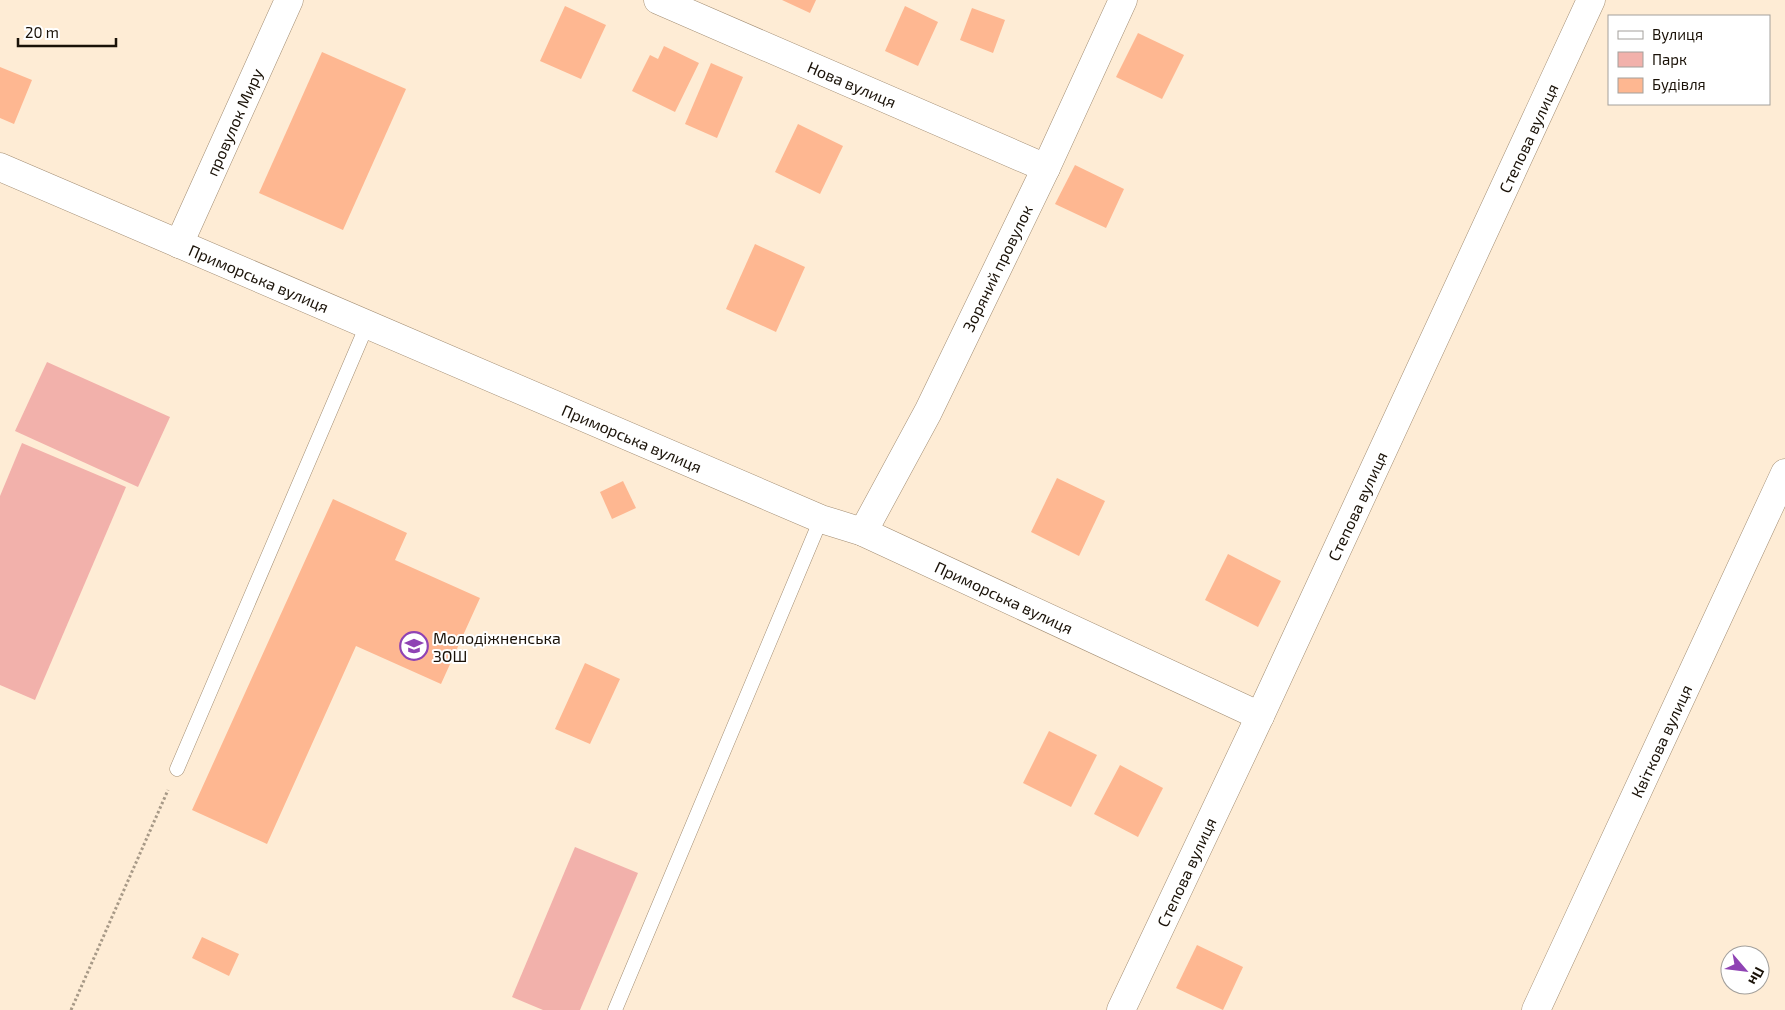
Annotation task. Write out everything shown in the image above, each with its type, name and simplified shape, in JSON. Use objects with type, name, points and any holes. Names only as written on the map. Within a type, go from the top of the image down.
[{"type":"street","name":"провулок Миру","points":[[179,244],[289,0]]},
{"type":"street","name":"Нова вулиця","points":[[658,0],[1046,168]]},
{"type":"street","name":"Зоряний провулок","points":[[863,532],[928,412],[1046,168],[1123,0]]},
{"type":"street","name":"Степова вулиця","points":[[1121,1010],[1260,716],[1592,0]]},
{"type":"street","name":"Приморська вулиця","points":[[0,167],[821,519],[863,532],[1260,716]]},
{"type":"street","name":"Квіткова вулиця","points":[[1536,1010],[1785,473]]},
{"type":"lane","points":[[177,769],[367,325]]},
{"type":"lane","points":[[615,1010],[821,519]]},
{"type":"path","points":[[72,1010],[177,769]]},
{"type":"green space","points":[[47,362],[170,417],[138,487],[15,431]]},
{"type":"green space","points":[[22,443],[126,487],[35,700],[0,685],[0,496]]},
{"type":"green space","points":[[575,847],[638,873],[580,1010],[543,1010],[512,997]]},
{"type":"building","points":[[782,0],[816,0],[810,13]]},
{"type":"building","points":[[565,6],[606,25],[581,79],[540,61]]},
{"type":"building","points":[[905,6],[938,22],[918,66],[885,51]]},
{"type":"building","points":[[972,8],[1005,20],[993,53],[960,40]]},
{"type":"building","points":[[1138,33],[1184,55],[1162,99],[1116,77]]},
{"type":"building","points":[[664,46],[699,63],[675,112],[632,91],[650,55],[658,59]]},
{"type":"building","points":[[322,52],[406,89],[343,230],[259,193]]},
{"type":"building","points":[[711,63],[743,77],[717,138],[685,124]]},
{"type":"building","points":[[0,67],[32,80],[14,124],[0,118]]},
{"type":"building","points":[[798,124],[843,146],[820,194],[775,172]]},
{"type":"building","points":[[1075,165],[1124,189],[1106,228],[1055,204]]},
{"type":"building","points":[[755,244],[805,267],[776,332],[726,309]]},
{"type":"building","points":[[1057,478],[1105,501],[1079,556],[1031,532]]},
{"type":"building","points":[[623,481],[636,508],[612,519],[600,492]]},
{"type":"building","points":[[333,499],[407,533],[395,560],[480,598],[441,684],[356,646],[267,844],[192,810]]},
{"type":"building","points":[[1228,554],[1281,581],[1258,627],[1205,600]]},
{"type":"building","points":[[585,663],[620,679],[590,744],[555,729]]},
{"type":"building","points":[[1049,731],[1097,755],[1071,807],[1023,783]]},
{"type":"building","points":[[1120,765],[1163,788],[1138,837],[1094,814]]},
{"type":"building","points":[[202,937],[239,954],[229,976],[192,958]]},
{"type":"building","points":[[1197,945],[1243,967],[1223,1010],[1176,988]]},
{"type":"place","name":"Молодіжненська ЗОШ","points":[[414,646]]}]
